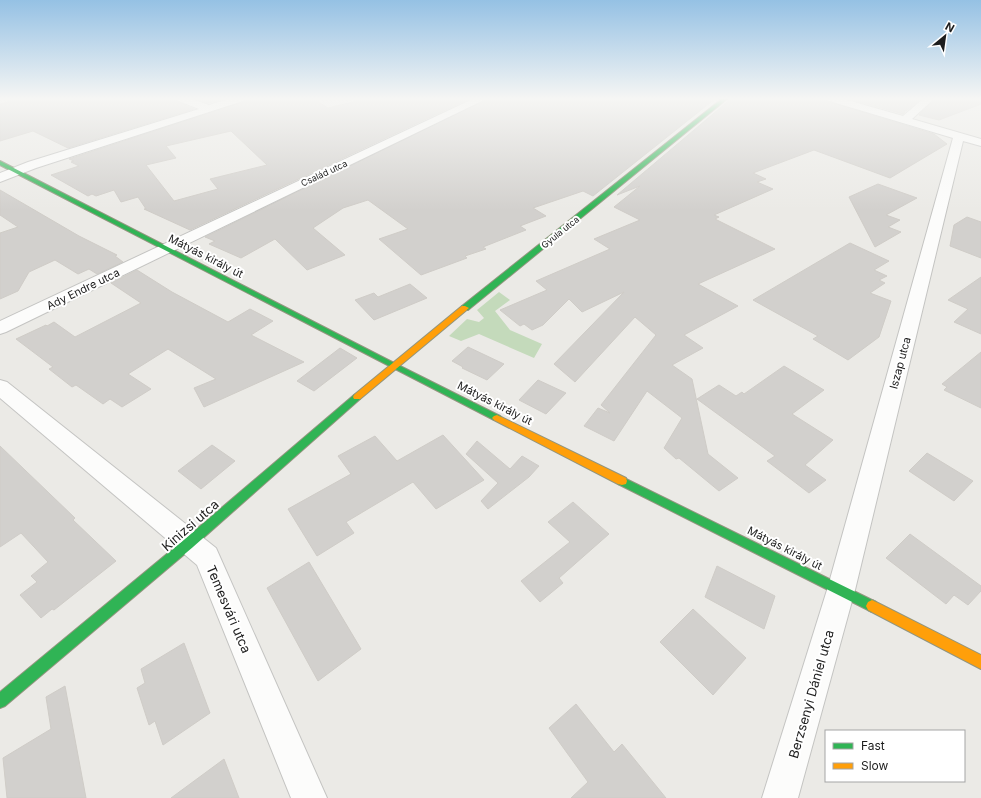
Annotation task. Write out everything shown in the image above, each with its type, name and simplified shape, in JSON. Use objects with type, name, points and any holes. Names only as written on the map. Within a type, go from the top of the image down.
[{"type":"street","points":[[0,178],[129,135]]},
{"type":"street","name":"Család utca","points":[[166,249],[405,135]]},
{"type":"street","name":"Gyula utca","points":[[393,366],[680,135]]},
{"type":"street","points":[[959,136],[981,143]]},
{"type":"street","name":"Iszap utca","points":[[841,590],[959,136]]},
{"type":"street","name":"Mátyás király út","points":[[0,163],[393,366],[841,590],[981,662]]},
{"type":"street","name":"Ady Endre utca","points":[[0,328],[166,249]]},
{"type":"street","name":"Kinizsi utca","points":[[0,701],[189,543],[393,366]]},
{"type":"street","name":"Temesvári utca","points":[[0,387],[208,558],[309,798]]},
{"type":"street","name":"Berzsenyi Dániel utca","points":[[780,798],[841,590]]},
{"type":"green space","points":[[499,292],[510,300],[495,311],[510,330],[542,344],[534,358],[479,334],[461,341],[449,336],[467,319],[479,322],[484,318],[477,310]]},
{"type":"building","points":[[0,135],[19,135],[0,141]]},
{"type":"building","points":[[42,135],[109,135],[68,148]]},
{"type":"building","points":[[142,135],[213,135],[166,146],[176,158],[146,165],[174,201],[218,189],[210,179],[267,165],[235,135],[392,135],[190,230],[144,209],[146,209],[138,197],[121,202],[114,190],[96,196],[92,194],[88,196],[51,175],[79,166],[71,162],[74,161],[69,159]]},
{"type":"building","points":[[413,135],[669,135],[593,196],[583,191],[533,208],[546,216],[520,226],[526,230],[483,247],[486,249],[465,256],[467,258],[421,275],[379,239],[408,229],[368,200],[343,208],[313,228],[345,255],[307,270],[275,239],[241,258],[209,244],[215,241],[205,237]]},
{"type":"building","points":[[688,135],[936,135],[947,144],[890,178],[814,150],[753,173],[766,179],[757,182],[773,189],[714,215],[719,217],[715,219],[775,249],[698,284],[738,306],[684,335],[703,348],[672,365],[692,379],[708,454],[738,478],[719,491],[679,458],[676,459],[664,448],[682,418],[647,391],[614,441],[584,426],[598,408],[610,413],[601,405],[656,335],[635,317],[575,382],[554,364],[624,292],[582,312],[569,299],[543,325],[532,330],[524,324],[520,326],[500,310],[547,290],[536,281],[610,249],[594,239],[640,220],[614,207],[640,186],[617,195]]},
{"type":"building","points":[[878,184],[917,198],[886,215],[900,220],[888,227],[901,232],[875,247],[849,197]]},
{"type":"building","points":[[0,190],[79,236],[117,255],[115,256],[123,262],[97,274],[89,269],[78,274],[55,260],[29,272],[18,291],[0,299],[0,233],[18,227],[0,215]]},
{"type":"building","points":[[967,217],[981,222],[981,258],[950,246],[954,225]]},
{"type":"building","points":[[850,243],[889,261],[874,270],[887,276],[879,280],[885,283],[870,293],[891,301],[879,337],[848,360],[813,339],[818,336],[753,300]]},
{"type":"building","points":[[137,270],[172,292],[228,322],[250,309],[273,321],[251,335],[304,362],[204,407],[194,388],[216,379],[168,349],[128,374],[151,389],[122,407],[110,399],[103,404],[76,385],[72,387],[49,369],[53,367],[16,339],[54,322],[75,337],[141,303],[111,283]]},
{"type":"building","points":[[981,277],[981,334],[954,322],[968,309],[948,300]]},
{"type":"building","points":[[410,284],[427,298],[374,320],[355,300],[374,293],[378,297]]},
{"type":"building","points":[[468,347],[504,364],[487,380],[462,368],[463,367],[452,361]]},
{"type":"building","points":[[340,348],[357,358],[314,391],[297,381]]},
{"type":"building","points":[[981,352],[981,408],[944,390],[947,387],[942,384]]},
{"type":"building","points":[[784,366],[824,390],[792,414],[833,440],[805,465],[826,480],[809,493],[767,461],[775,456],[697,399],[719,385],[736,396],[742,392],[744,394]]},
{"type":"building","points":[[538,380],[566,393],[546,414],[519,400]]},
{"type":"building","points":[[443,435],[484,480],[436,509],[413,482],[346,522],[354,533],[317,556],[288,509],[351,474],[338,456],[375,436],[397,461]]},
{"type":"building","points":[[477,441],[510,469],[522,456],[539,466],[529,477],[488,509],[481,501],[498,483],[466,454]]},
{"type":"building","points":[[212,445],[235,461],[201,489],[178,471]]},
{"type":"building","points":[[0,446],[75,518],[73,520],[116,561],[54,610],[52,609],[41,618],[20,595],[37,582],[31,576],[48,562],[21,533],[0,547]]},
{"type":"building","points":[[927,453],[973,481],[954,501],[909,471]]},
{"type":"building","points":[[573,502],[609,534],[559,578],[563,583],[540,602],[521,581],[570,542],[548,522]]},
{"type":"building","points":[[910,534],[981,586],[981,591],[968,605],[954,595],[946,604],[886,558]]},
{"type":"building","points":[[309,562],[361,649],[318,681],[267,588]]},
{"type":"building","points":[[717,566],[775,596],[764,629],[705,597]]},
{"type":"building","points":[[693,609],[746,658],[713,695],[660,642]]},
{"type":"building","points":[[184,643],[210,713],[163,745],[155,721],[149,725],[137,688],[145,683],[141,669]]},
{"type":"building","points":[[65,686],[86,798],[7,798],[3,758],[51,729],[46,697]]},
{"type":"building","points":[[576,704],[614,752],[622,744],[666,798],[571,798],[588,782],[549,728]]},
{"type":"building","points":[[224,759],[239,798],[171,798]]},
{"type":"traffic: fast","points":[[465,308],[680,135]]},
{"type":"traffic: fast","points":[[0,163],[393,366],[497,418]]},
{"type":"traffic: fast","points":[[0,701],[189,543],[357,397]]},
{"type":"traffic: fast","points":[[622,481],[872,606]]},
{"type":"traffic: slow","points":[[357,397],[465,308]]},
{"type":"traffic: slow","points":[[497,418],[622,481]]},
{"type":"traffic: slow","points":[[872,606],[981,662]]}]
